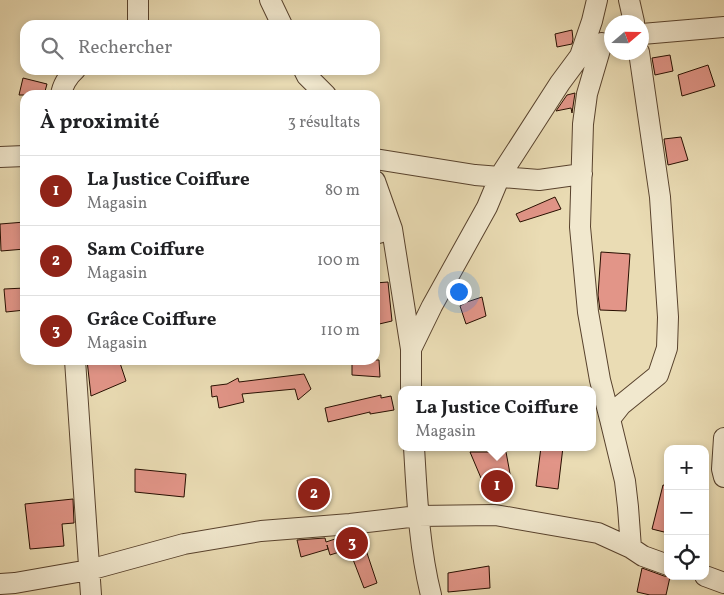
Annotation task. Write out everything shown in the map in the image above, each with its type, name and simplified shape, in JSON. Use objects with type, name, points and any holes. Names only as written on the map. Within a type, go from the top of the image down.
[{"type":"street","points":[[138,0],[138,20]]},
{"type":"street","points":[[270,0],[280,20]]},
{"type":"street","points":[[411,349],[432,306],[487,207],[500,176],[560,82],[580,56],[597,0]]},
{"type":"street","points":[[629,0],[632,15]]},
{"type":"street","points":[[649,33],[724,27]]},
{"type":"street","points":[[580,56],[604,43]]},
{"type":"street","points":[[604,49],[587,94],[583,124],[580,227],[588,312],[600,380],[625,481],[631,548]]},
{"type":"street","points":[[610,419],[621,404],[658,375],[666,348],[668,317],[660,197],[640,60]]},
{"type":"street","points":[[62,90],[70,75]]},
{"type":"street","points":[[306,75],[321,90]]},
{"type":"street","points":[[0,156],[20,156]]},
{"type":"street","points":[[380,160],[475,175],[539,180],[582,174]]},
{"type":"street","points":[[380,209],[411,349],[411,386]]},
{"type":"street","points":[[75,365],[91,595]]},
{"type":"street","points":[[724,438],[722,469],[724,477]]},
{"type":"street","points":[[414,451],[418,516],[426,574],[431,595]]},
{"type":"street","points":[[11,587],[89,570],[184,544],[261,530],[350,524],[418,516],[495,515],[598,534],[631,548],[643,556],[664,564]]},
{"type":"building","points":[[572,30],[572,44],[557,47],[555,34]]},
{"type":"building","points":[[670,55],[673,71],[655,75],[652,58]]},
{"type":"building","points":[[708,65],[715,86],[682,96],[678,75]]},
{"type":"building","points":[[23,78],[47,84],[45,90],[20,90]]},
{"type":"building","points":[[575,93],[572,113],[571,108],[556,111],[567,95]]},
{"type":"building","points":[[681,137],[688,160],[668,165],[664,139]]},
{"type":"building","points":[[555,197],[561,209],[520,222],[516,214]]},
{"type":"building","points":[[20,222],[20,249],[1,251],[0,224]]},
{"type":"building","points":[[601,252],[630,254],[626,311],[600,310],[598,295]]},
{"type":"building","points":[[388,282],[392,321],[380,324],[380,283]]},
{"type":"building","points":[[20,288],[20,311],[6,312],[4,289]]},
{"type":"building","points":[[482,297],[486,316],[466,324],[460,306]]},
{"type":"building","points":[[88,365],[121,365],[126,381],[91,396]]},
{"type":"building","points":[[352,365],[379,365],[380,377],[352,375]]},
{"type":"building","points":[[304,374],[311,389],[298,400],[295,389],[242,394],[244,402],[219,408],[217,396],[212,397],[211,386],[227,384],[238,378],[239,382]]},
{"type":"building","points":[[381,395],[381,398],[391,396],[394,410],[370,414],[370,412],[328,422],[325,408]]},
{"type":"building","points":[[540,451],[563,451],[558,489],[536,486]]},
{"type":"building","points":[[470,452],[506,452],[511,479],[481,478]]},
{"type":"building","points":[[135,469],[186,474],[184,497],[135,492]]},
{"type":"building","points":[[663,485],[664,485],[664,532],[652,529]]},
{"type":"building","points":[[73,499],[74,523],[62,524],[64,546],[30,549],[25,504]]},
{"type":"building","points":[[361,535],[377,583],[364,588],[349,549],[330,555],[327,545],[328,549],[301,557],[297,540],[325,538],[326,542],[344,536]]},
{"type":"building","points":[[489,566],[490,588],[448,592],[448,573]]},
{"type":"building","points":[[642,568],[664,576],[664,580],[669,580],[666,595],[650,595],[637,592]]},
{"type":"place","name":"La Justice Coiffure","points":[[497,486]]},
{"type":"place","name":"Sam Coiffure","points":[[314,494]]},
{"type":"place","name":"Grâce Coiffure","points":[[352,543]]}]
